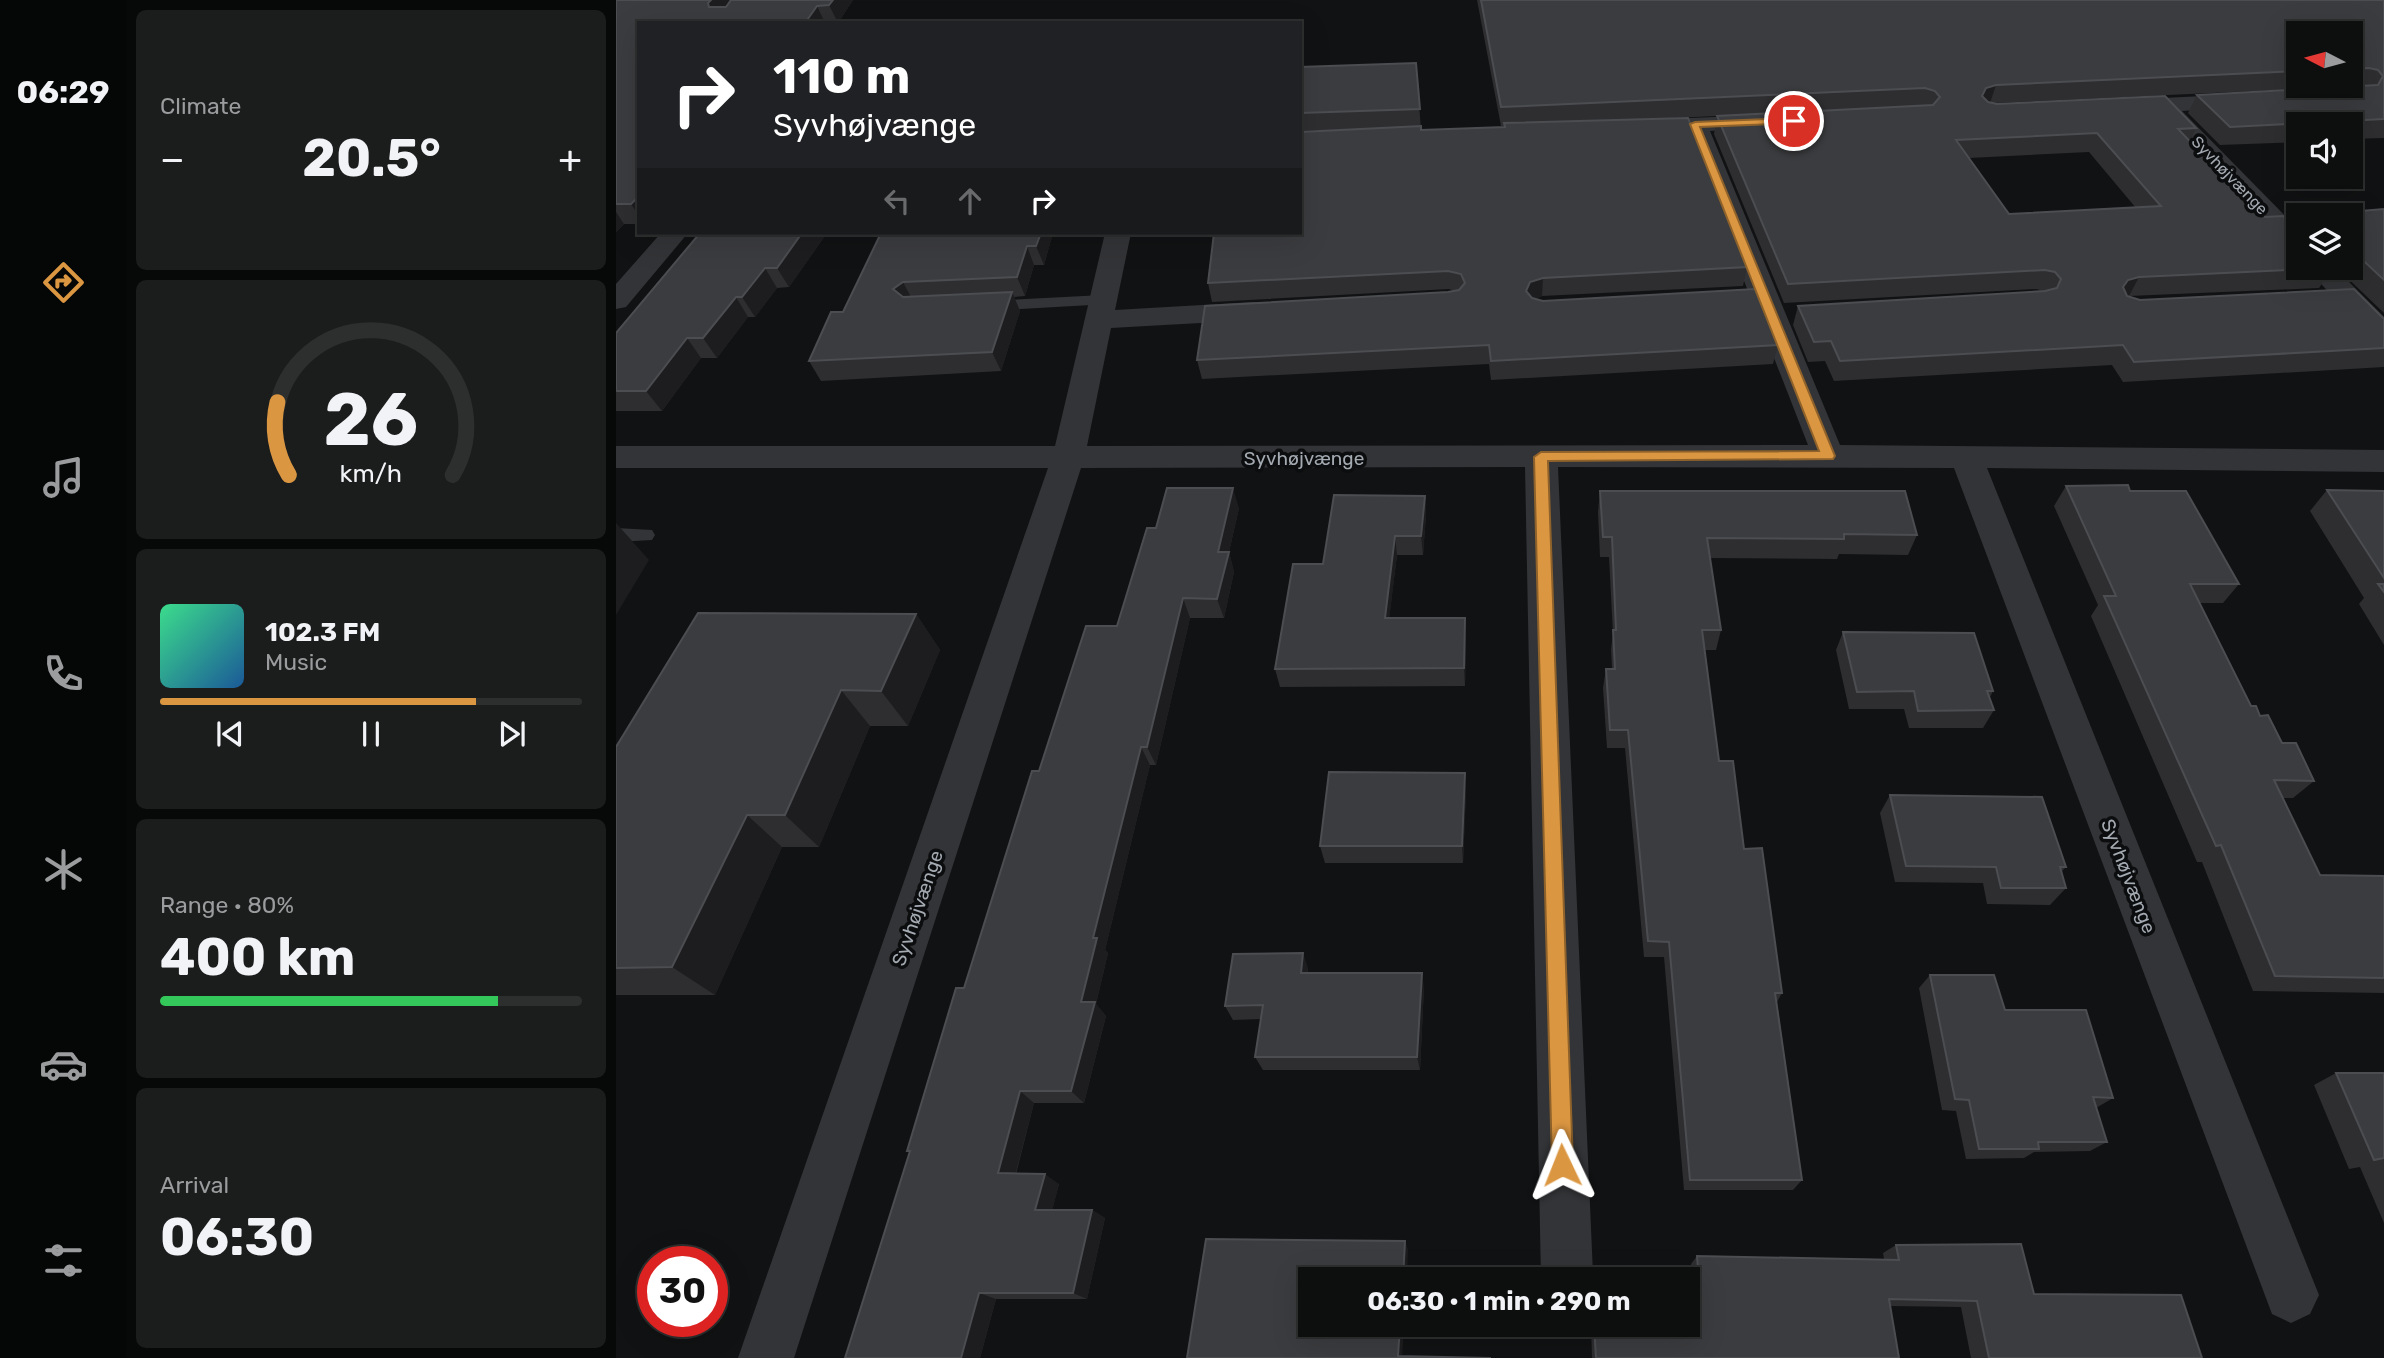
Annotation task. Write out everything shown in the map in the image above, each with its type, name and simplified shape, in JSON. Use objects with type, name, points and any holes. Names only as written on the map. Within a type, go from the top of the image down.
[{"type":"street","name":"Syvhøjvænge","points":[[2096,108],[2274,100]]},
{"type":"street","name":"Syvhøjvænge","points":[[2162,105],[2286,233]]},
{"type":"street","points":[[1615,128],[1787,121]]},
{"type":"street","points":[[1695,124],[1828,456]]},
{"type":"street","points":[[616,302],[674,235]]},
{"type":"street","name":"Syvhøjvænge","points":[[766,1358],[1068,458],[1118,235]]},
{"type":"street","points":[[2333,280],[2371,316]]},
{"type":"street","points":[[2308,299],[2371,316]]},
{"type":"street","points":[[1101,310],[1287,309]]},
{"type":"street","name":"Syvhøjvænge","points":[[1966,456],[2291,1295]]},
{"type":"street","name":"Syvhøjvænge","points":[[616,457],[1966,456],[2384,461]]},
{"type":"street","points":[[1541,457],[1566,1267]]},
{"type":"lane","points":[[968,307],[1101,310]]},
{"type":"lane","points":[[616,535],[645,535]]},
{"type":"building","points":[[616,0],[711,0],[709,7],[726,7],[731,0],[833,0],[829,5],[817,6],[806,21],[637,21],[637,198],[631,204],[616,204]]},
{"type":"building","points":[[1481,0],[2384,0],[2384,119],[2363,120],[2363,112],[2286,112],[2286,124],[2230,127],[2197,95],[2286,90],[2286,98],[2363,98],[2363,86],[2378,85],[2383,76],[2378,70],[2363,68],[2363,21],[2286,21],[2286,72],[1996,85],[1986,88],[1982,96],[1988,102],[1997,104],[2165,96],[2196,128],[2178,129],[2250,204],[2265,217],[2283,216],[2286,219],[2286,270],[2139,277],[2128,280],[2123,287],[2127,296],[2140,300],[2354,289],[2384,319],[2384,348],[2134,362],[2123,345],[1840,361],[1831,341],[1814,342],[1798,306],[2045,291],[2057,288],[2061,279],[2055,272],[2045,270],[1788,284],[1717,116],[1933,105],[1940,97],[1935,91],[1925,88],[1501,107]],"holes":[[[2097,133],[2161,206],[2009,214],[1956,140]]]},
{"type":"building","points":[[1416,63],[1420,109],[1302,113],[1302,67]]},
{"type":"building","points":[[1688,118],[1747,267],[1543,278],[1530,282],[1526,291],[1532,298],[1543,301],[1755,289],[1778,345],[1491,361],[1489,345],[1197,360],[1205,306],[1448,292],[1459,290],[1465,283],[1461,274],[1448,271],[1208,283],[1214,235],[1302,235],[1302,132],[1421,126],[1421,130],[1505,127],[1504,123]]},
{"type":"building","points":[[2384,209],[2384,280],[2363,260],[2363,211]]},
{"type":"building","points":[[698,235],[801,235],[777,268],[765,268],[742,297],[736,297],[703,338],[687,338],[646,391],[616,391],[616,333]]},
{"type":"building","points":[[880,235],[1040,235],[1036,246],[1027,246],[1017,277],[903,282],[893,289],[903,297],[1012,292],[992,352],[809,361],[831,312],[843,312]]},
{"type":"building","points":[[2128,485],[2130,491],[2186,491],[2239,584],[2190,584],[2251,706],[2256,706],[2260,716],[2268,715],[2282,743],[2296,743],[2314,781],[2274,780],[2320,875],[2384,876],[2384,978],[2275,976],[2221,845],[2216,846],[2104,596],[2116,596],[2066,486]]},
{"type":"building","points":[[1167,488],[1233,488],[1218,552],[1229,552],[1217,599],[1183,598],[1147,747],[1141,747],[1093,938],[1097,938],[1081,1002],[1095,1002],[1071,1091],[1020,1091],[998,1173],[1045,1174],[1035,1210],[1092,1210],[1073,1293],[979,1293],[961,1358],[845,1358],[910,1151],[907,1151],[956,988],[964,988],[1032,771],[1039,771],[1086,626],[1117,626],[1147,528],[1156,528]]},
{"type":"building","points":[[2327,490],[2384,491],[2384,578]]},
{"type":"building","points":[[1600,491],[1905,491],[1917,535],[1844,534],[1844,539],[1707,538],[1721,630],[1702,630],[1719,761],[1733,761],[1744,849],[1762,848],[1782,993],[1775,993],[1802,1180],[1690,1180],[1669,942],[1648,941],[1628,730],[1610,730],[1606,669],[1615,669],[1613,630],[1616,630],[1612,537],[1603,537]]},
{"type":"building","points":[[1334,495],[1425,496],[1421,536],[1395,536],[1385,618],[1465,618],[1464,668],[1275,669],[1293,564],[1323,564]]},
{"type":"building","points":[[698,613],[916,614],[881,691],[841,690],[785,815],[747,815],[672,967],[616,968],[616,747]]},
{"type":"building","points":[[1843,632],[1974,633],[1993,691],[1987,691],[1994,710],[1918,711],[1914,691],[1857,692]]},
{"type":"building","points":[[1329,772],[1465,773],[1462,846],[1320,846]]},
{"type":"building","points":[[1890,795],[2042,797],[2066,867],[2060,867],[2066,888],[2001,888],[1996,867],[1906,866]]},
{"type":"building","points":[[1303,953],[1301,973],[1422,973],[1417,1057],[1255,1057],[1263,1005],[1225,1006],[1233,954]]},
{"type":"building","points":[[1930,975],[1994,975],[2005,1010],[2086,1010],[2113,1098],[2093,1097],[2107,1142],[2038,1142],[2039,1149],[1979,1149],[1969,1100],[1955,1099]]},
{"type":"building","points":[[2336,1073],[2384,1073],[2384,1158],[2374,1160]]},
{"type":"building","points":[[1206,1239],[1405,1241],[1404,1267],[1298,1267],[1298,1337],[1399,1337],[1398,1356],[1491,1358],[1187,1358]]},
{"type":"building","points":[[2021,1244],[2034,1294],[2181,1295],[2202,1358],[1989,1358],[1977,1301],[1889,1299],[1899,1358],[1596,1358],[1595,1337],[1700,1337],[1700,1267],[1697,1256],[1899,1260],[1896,1245]]},
{"type":"route","points":[[1562,1165],[1541,457],[1828,456],[1695,124],[1794,121]]}]
